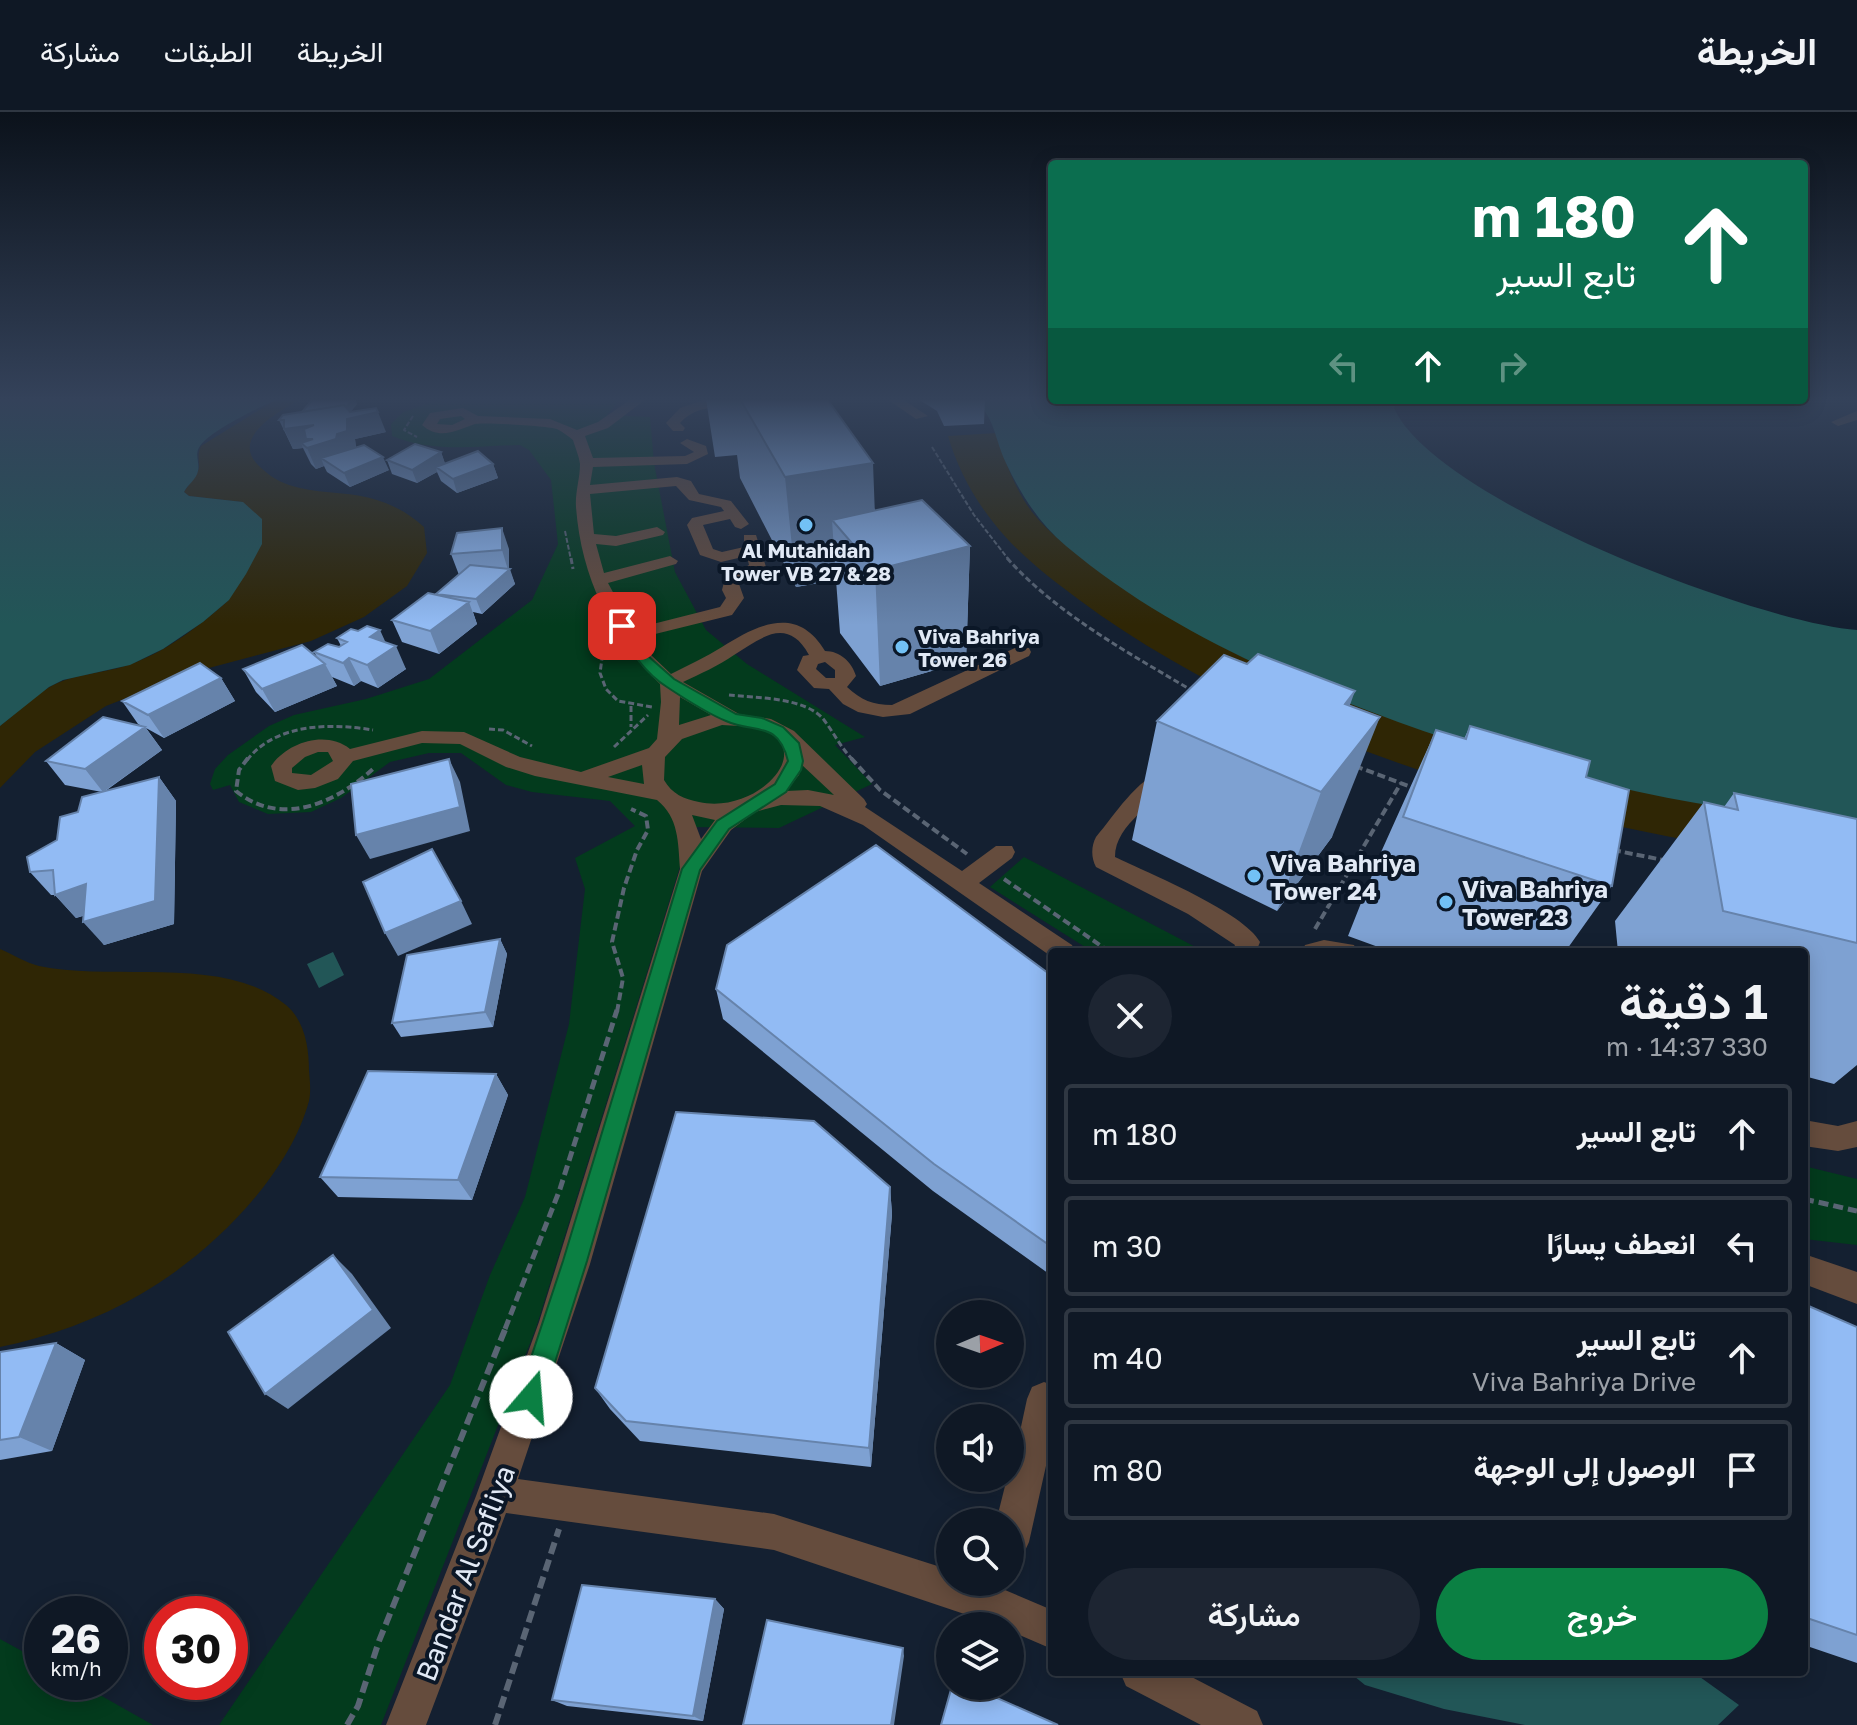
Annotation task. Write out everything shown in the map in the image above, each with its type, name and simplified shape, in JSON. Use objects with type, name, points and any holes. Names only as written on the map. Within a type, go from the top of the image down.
[{"type":"street","points":[[585,474],[582,490],[586,538],[598,580],[613,612],[642,657],[669,682],[732,719]]},
{"type":"street","points":[[582,490],[677,481],[686,484],[694,497],[726,504],[744,532],[758,567],[731,582],[735,598],[726,611],[630,635]]},
{"type":"street","points":[[586,538],[616,541],[657,532]]},
{"type":"street","points":[[598,580],[670,561]]},
{"type":"street","points":[[669,682],[730,651],[760,631],[787,628],[802,633],[813,642],[819,657],[833,658],[844,667],[845,680],[835,685],[849,701],[866,710],[884,713],[903,710],[1022,652]]},
{"type":"street","points":[[669,682],[671,702],[662,746],[652,769],[652,778],[669,799]]},
{"type":"street","points":[[584,778],[662,746],[702,723],[732,719],[768,725],[871,820]]},
{"type":"street","points":[[343,757],[422,737],[443,736],[473,741],[513,762],[542,771],[584,778],[711,811],[792,796],[822,797],[840,802],[871,820],[1057,948]]},
{"type":"street","points":[[754,803],[781,788],[793,770],[795,752],[791,743]]},
{"type":"street","points":[[1186,756],[1139,800],[1104,843],[1104,861],[1193,905],[1231,928],[1248,942],[1246,948]]},
{"type":"street","name":"Bandar Al Safliya","points":[[669,799],[689,832],[691,869]]},
{"type":"street","name":"Bandar Al Safliya","points":[[406,1725],[496,1494],[575,1261],[691,869],[723,825],[754,803]]},
{"type":"street","points":[[961,884],[1004,852]]},
{"type":"street","points":[[1808,1134],[1827,1138],[1850,1138],[1857,1134]]},
{"type":"street","points":[[1808,1267],[1857,1270]]},
{"type":"street","points":[[1808,1269],[1857,1288]]},
{"type":"street","points":[[1018,1508],[1044,1399]]},
{"type":"street","points":[[496,1494],[774,1532],[936,1576]]},
{"type":"street","points":[[1002,1596],[1048,1627]]},
{"type":"street","points":[[1148,1676],[1243,1725]]},
{"type":"path","points":[[948,474],[962,497],[1023,575],[1103,638],[1201,696]]},
{"type":"path","points":[[631,706],[631,728]]},
{"type":"path","points":[[376,766],[350,789],[324,802],[292,810],[247,804],[236,791],[239,770],[254,751],[292,731],[337,724],[382,730]]},
{"type":"path","points":[[482,729],[503,730],[540,751]]},
{"type":"path","points":[[605,750],[614,746]]},
{"type":"path","points":[[1345,763],[1415,788]]},
{"type":"path","points":[[1312,946],[1401,783]]},
{"type":"path","points":[[1606,848],[1668,861]]},
{"type":"path","points":[[1808,1200],[1857,1211]]},
{"type":"path","points":[[495,1725],[567,1504]]},
{"type":"shaded area","points":[[0,474],[197,474],[184,492],[189,496],[243,502],[262,519],[262,544],[246,574],[229,600],[203,622],[163,649],[130,665],[63,680],[49,687],[0,726]]},
{"type":"shaded area","points":[[547,474],[656,474],[675,572],[706,630],[747,664],[865,737],[835,745],[872,784],[779,828],[682,827],[683,857],[536,1328],[381,1725],[219,1725],[236,1700],[248,1700],[248,1682],[450,1385],[490,1275],[525,1197],[569,1024],[585,889],[575,858],[635,826],[610,801],[532,792],[506,785],[461,753],[429,753],[390,762],[341,798],[311,812],[268,814],[239,802],[230,785],[213,790],[210,784],[215,769],[228,755],[269,726],[294,715],[366,699],[429,679],[532,600],[558,544],[551,480]]},
{"type":"shaded area","points":[[1012,474],[1460,474],[1532,517],[1603,551],[1678,581],[1810,622],[1857,630],[1857,821],[1754,812],[1589,780],[1481,750],[1323,693],[1221,647],[1125,591],[1056,537]]},
{"type":"shaded area","points":[[1024,857],[1197,948],[1087,948],[990,887]]},
{"type":"shaded area","points":[[333,952],[344,975],[319,988],[307,964]]},
{"type":"shaded area","points":[[1808,1167],[1857,1179],[1857,1245],[1808,1239]]},
{"type":"shaded area","points":[[0,1639],[24,1652],[24,1700],[109,1700],[153,1725],[0,1725]]},
{"type":"shaded area","points":[[1354,1676],[1699,1676],[1739,1705],[1718,1725],[1525,1725],[1444,1709],[1365,1685]]},
{"type":"sand","points":[[196,474],[269,474],[289,485],[309,490],[370,498],[399,509],[424,527],[427,553],[407,586],[364,617],[311,641],[190,673],[106,706],[35,752],[0,788],[0,726],[29,701],[58,683],[144,659],[170,645],[229,600],[242,502],[189,496],[184,492]]},
{"type":"sand","points":[[963,474],[1011,474],[1032,512],[1071,549],[1162,613],[1278,674],[1753,812],[1772,856],[1605,823],[1468,786],[1330,737],[1262,707],[1197,675],[1136,639],[1055,582],[1012,544],[972,492]]},
{"type":"sand","points":[[0,949],[39,966],[101,972],[201,974],[261,989],[286,1005],[302,1027],[308,1053],[310,1090],[299,1130],[265,1186],[219,1236],[193,1258],[141,1294],[91,1319],[0,1347]]},
{"type":"building","points":[[446,474],[466,474],[453,479]]},
{"type":"building","points":[[922,500],[970,546],[875,570],[832,520]]},
{"type":"building","points":[[502,528],[502,550],[451,554],[457,533]]},
{"type":"building","points":[[470,565],[510,569],[476,599],[436,594]]},
{"type":"building","points":[[428,593],[469,602],[430,631],[392,620]]},
{"type":"building","points":[[367,626],[380,630],[370,637],[396,646],[367,665],[349,658],[343,663],[314,652],[328,644],[339,647],[347,642],[337,638],[351,629],[358,631]]},
{"type":"building","points":[[302,645],[325,664],[262,689],[243,669]]},
{"type":"building","points":[[1258,654],[1355,691],[1345,704],[1380,717],[1321,792],[1157,721],[1224,655],[1247,664]]},
{"type":"building","points":[[200,663],[221,678],[148,715],[122,701]]},
{"type":"building","points":[[103,717],[145,727],[85,769],[46,761]]},
{"type":"building","points":[[1470,726],[1590,761],[1586,777],[1629,790],[1612,886],[1403,817],[1436,730],[1466,739]]},
{"type":"building","points":[[449,759],[460,807],[356,835],[351,784]]},
{"type":"building","points":[[159,777],[155,901],[83,922],[86,884],[55,895],[53,870],[30,872],[27,857],[57,840],[60,817],[78,812],[82,797]]},
{"type":"building","points":[[1734,793],[1857,819],[1857,943],[1723,911],[1704,802],[1738,810]]},
{"type":"building","points":[[876,845],[1048,973],[1048,1244],[934,1164],[716,989],[727,945]]},
{"type":"building","points":[[432,849],[461,901],[385,933],[363,882]]},
{"type":"building","points":[[500,939],[485,1012],[392,1023],[407,955]]},
{"type":"building","points":[[368,1071],[496,1074],[458,1180],[320,1177]]},
{"type":"building","points":[[676,1112],[814,1121],[890,1187],[869,1448],[626,1421],[595,1388]]},
{"type":"building","points":[[333,1255],[373,1310],[265,1394],[228,1332]]},
{"type":"building","points":[[1808,1306],[1857,1327],[1857,1635],[1808,1618]]},
{"type":"building","points":[[56,1343],[19,1437],[0,1440],[0,1352]]},
{"type":"building","points":[[582,1585],[715,1599],[693,1716],[552,1700]]},
{"type":"building","points":[[767,1620],[903,1648],[891,1725],[743,1725]]},
{"type":"building","points":[[948,1700],[1002,1700],[1058,1725],[941,1725]]},
{"type":"place","name":"Al Mutahidah Tower VB 27 & 28","points":[[806,525]]},
{"type":"place","name":"Viva Bahriya Tower 26","points":[[902,647]]},
{"type":"place","name":"Viva Bahriya Tower 24","points":[[1254,876]]},
{"type":"place","name":"Viva Bahriya Tower 23","points":[[1446,902]]},
{"type":"route","points":[[531,1397],[575,1261],[691,869],[723,825],[781,788],[795,761],[791,743],[778,730],[745,719],[732,719],[669,682],[642,657],[622,626]]}]
